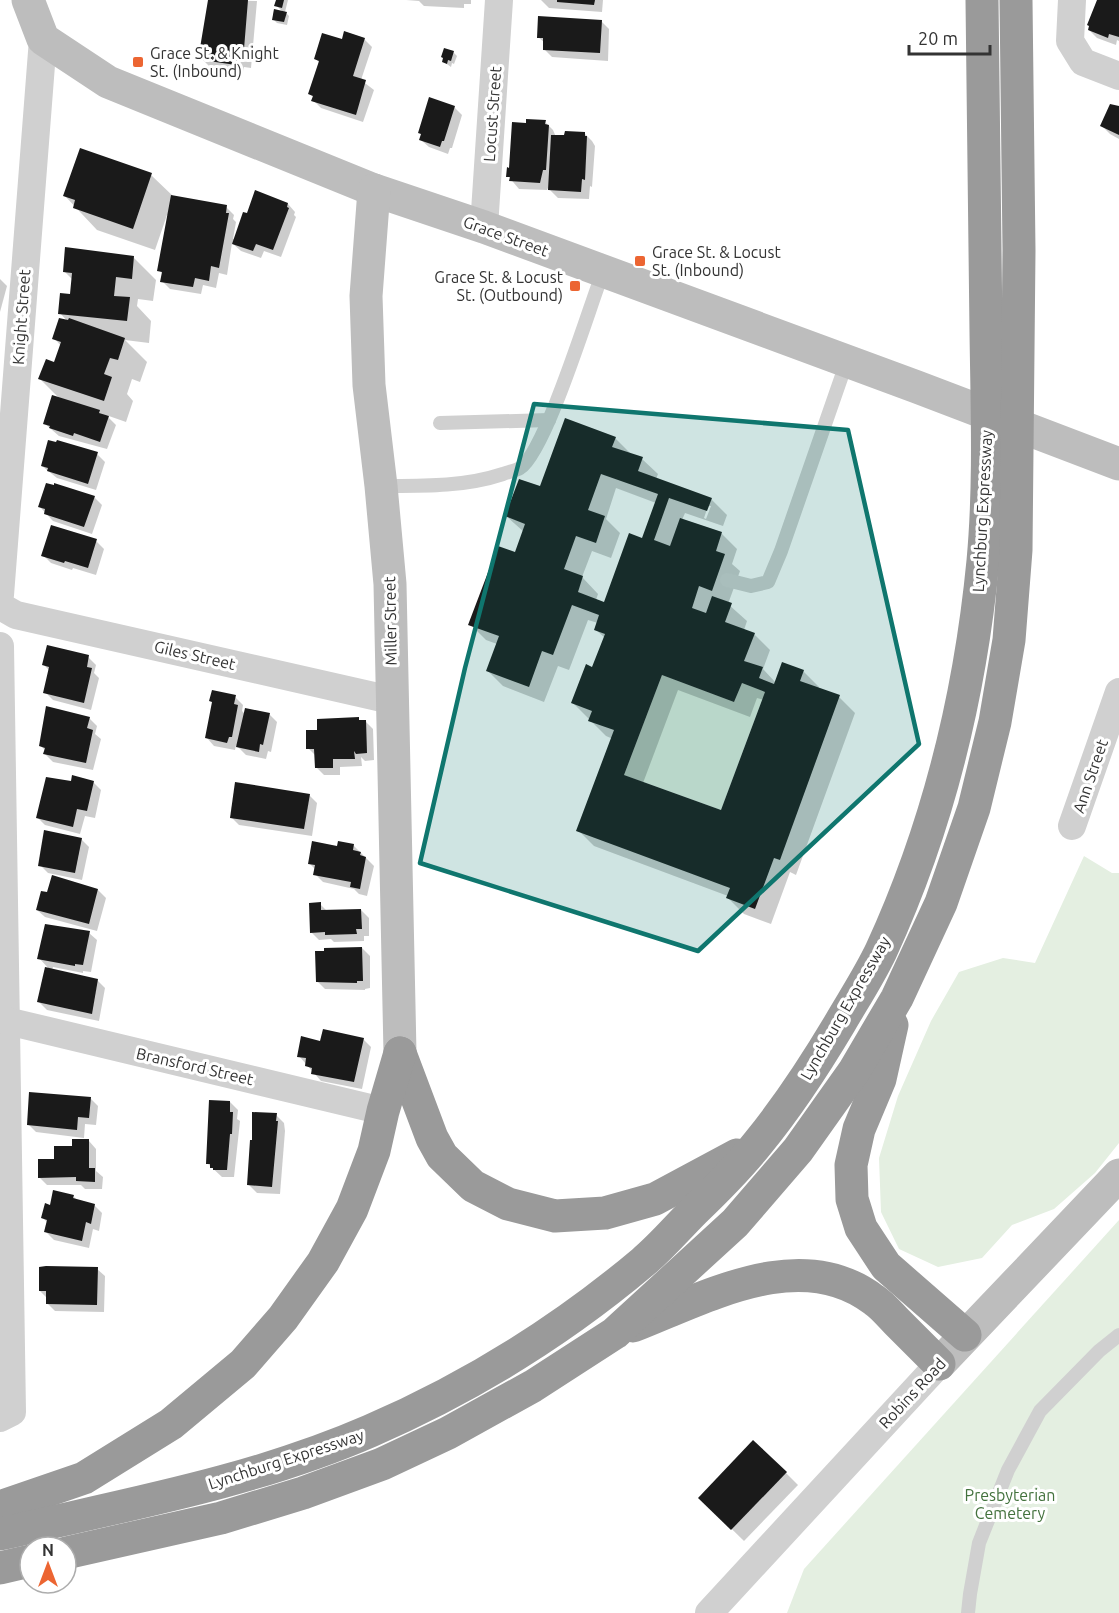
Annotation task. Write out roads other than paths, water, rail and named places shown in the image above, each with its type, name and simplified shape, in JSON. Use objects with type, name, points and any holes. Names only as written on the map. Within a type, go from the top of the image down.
[{"type":"highway","name":"Lynchburg Expressway","points":[[0,1534],[181,1492],[294,1460],[366,1432],[449,1394],[529,1348],[582,1312],[647,1259],[716,1190],[757,1144],[808,1076],[879,956],[917,862],[943,783],[963,704],[983,558],[987,470],[982,0]]},
{"type":"highway","name":"Lynchburg Expressway","points":[[78,1550],[221,1518],[303,1493],[382,1464],[448,1433],[533,1386],[615,1333],[735,1223],[798,1150],[854,1071],[897,998],[941,903],[974,808],[995,722],[1009,640],[1016,550],[1019,250],[1016,0]]},
{"type":"highway","points":[[897,998],[880,1079],[859,1129],[851,1165],[852,1198],[861,1228],[886,1266],[965,1335]]},
{"type":"highway","points":[[399,1053],[432,1138],[442,1156],[472,1186],[518,1207],[555,1216],[605,1213],[655,1199],[757,1144]]},
{"type":"highway","points":[[0,1507],[84,1478],[171,1424],[243,1364],[283,1317],[322,1262],[352,1209],[374,1151],[399,1053]]},
{"type":"highway","points":[[615,1333],[723,1291],[761,1279],[802,1274],[837,1280],[876,1300],[939,1364]]},
{"type":"highway","points":[[0,1568],[18,1564]]},
{"type":"main road","points":[[28,0],[43,39]]},
{"type":"main road","name":"Grace Street","points":[[43,39],[108,82],[374,190],[484,227],[1106,459]]},
{"type":"main road","name":"Miller Street","points":[[374,190],[366,296],[368,374],[390,585],[399,1053]]},
{"type":"main road","name":"Robins Road","points":[[939,1364],[1119,1175]]},
{"type":"street","name":"Locust Street","points":[[484,227],[499,0]]},
{"type":"street","points":[[1072,0],[1070,41],[1083,62],[1119,76]]},
{"type":"street","name":"Knight Street","points":[[0,595],[43,39]]},
{"type":"street","name":"Giles Street","points":[[0,606],[16,615],[391,700]]},
{"type":"street","points":[[0,646],[7,1021],[4,1106],[12,1412],[0,1418]]},
{"type":"street","name":"Ann Street","points":[[1072,826],[1119,692]]},
{"type":"street","name":"Bransford Street","points":[[7,1021],[383,1111]]},
{"type":"street","name":"Robins Road","points":[[709,1613],[939,1364]]},
{"type":"lane","points":[[381,486],[471,482],[520,468],[531,457],[549,420],[603,272]]},
{"type":"lane","points":[[727,580],[751,586],[768,582],[782,551],[847,361]]},
{"type":"lane","points":[[440,423],[549,420]]},
{"type":"lane","points":[[968,1613],[979,1543],[1008,1470],[1040,1411],[1099,1351],[1119,1335]]},
{"type":"place","name":"Grace St. & Knight St. (Inbound)","points":[[138,62]]},
{"type":"place","name":"Grace St. & Locust St. (Inbound)","points":[[640,261]]},
{"type":"place","name":"Grace St. & Locust St. (Outbound)","points":[[575,286]]},
{"type":"park label","name":"Presbyterian Cemetery","points":[[1010,1504]]}]
